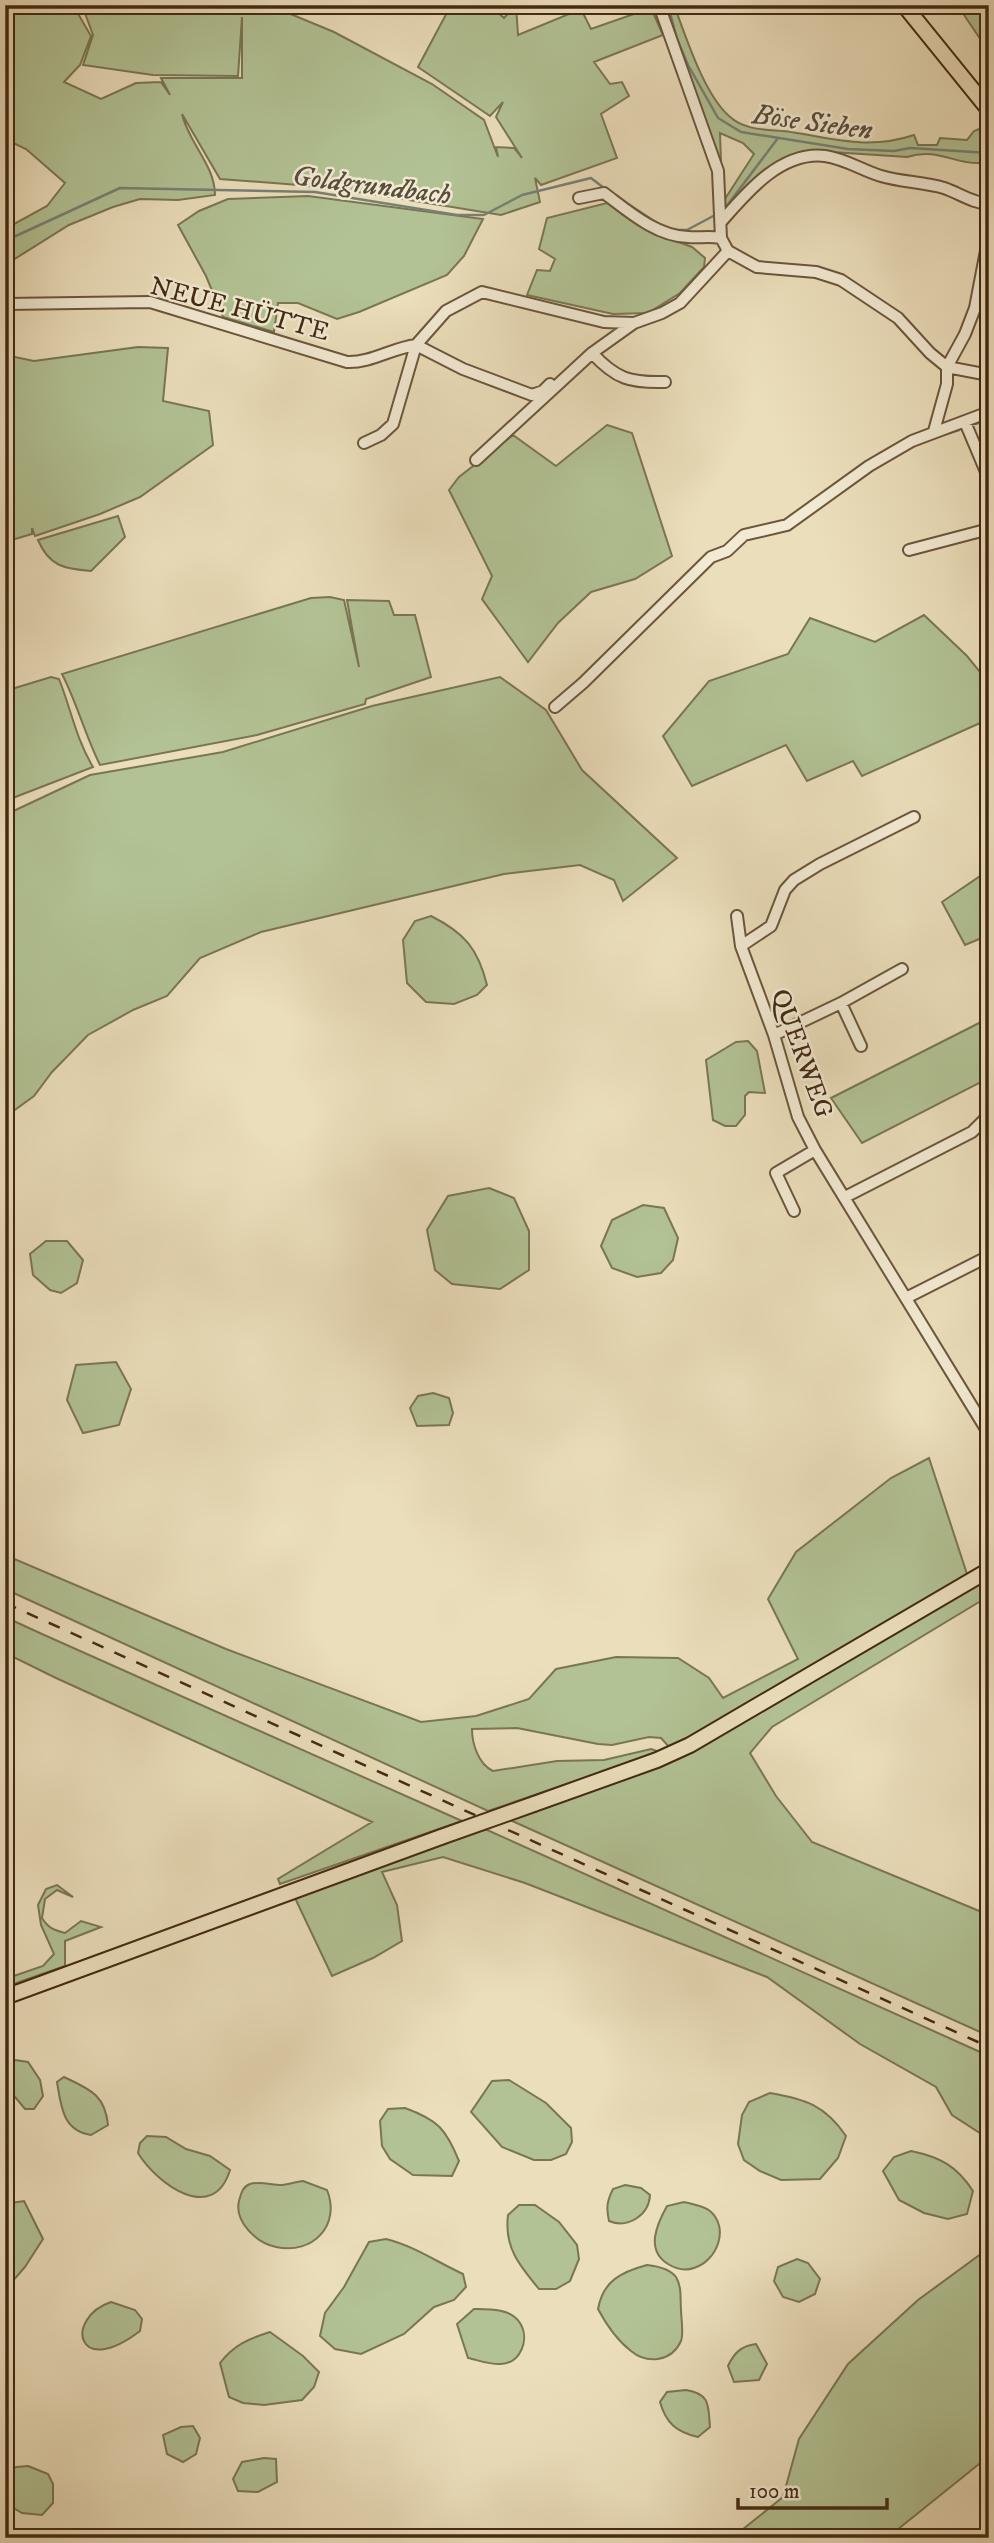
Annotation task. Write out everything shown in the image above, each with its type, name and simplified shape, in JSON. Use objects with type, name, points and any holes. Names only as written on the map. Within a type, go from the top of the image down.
[{"type":"main road","points":[[904,5],[989,110]]},
{"type":"main road","points":[[5,1997],[657,1760],[690,1745],[989,1570]]},
{"type":"street","points":[[659,5],[718,171],[721,238],[728,251],[757,267],[816,272],[841,280],[898,318],[930,353],[947,367],[989,375]]},
{"type":"street","points":[[721,222],[768,173],[811,156],[841,160],[880,176],[946,189],[981,204],[989,204]]},
{"type":"street","points":[[579,198],[604,193],[658,230],[687,237],[702,235],[721,238]]},
{"type":"street","points":[[934,431],[947,384],[947,367],[965,334],[975,308],[989,234]]},
{"type":"street","points":[[476,460],[590,355],[634,323],[680,303],[728,251]]},
{"type":"street","points":[[364,443],[381,435],[393,424],[416,345],[446,311],[482,292],[604,322],[634,323]]},
{"type":"street","name":"NEUE HÜTTE","points":[[5,304],[150,302],[346,362],[358,363],[402,347],[416,345]]},
{"type":"street","points":[[416,345],[463,369],[531,395],[543,391],[577,361],[590,355]]},
{"type":"street","points":[[590,355],[610,372],[641,383],[665,382]]},
{"type":"street","points":[[555,707],[583,683],[711,557],[727,551],[744,536],[787,525],[869,466],[934,431],[989,412]]},
{"type":"street","points":[[965,422],[989,479]]},
{"type":"street","points":[[909,550],[989,529]]},
{"type":"street","points":[[741,946],[771,926],[785,890],[794,880],[914,817]]},
{"type":"street","name":"QUERWEG","points":[[737,916],[741,946],[774,1035],[798,1117],[989,1434]]},
{"type":"street","points":[[774,1035],[841,1003],[902,969]]},
{"type":"street","points":[[841,1003],[861,1046]]},
{"type":"street","points":[[845,1197],[972,1132],[988,1116]]},
{"type":"street","points":[[794,1211],[776,1173],[816,1150]]},
{"type":"street","points":[[905,1298],[989,1256]]},
{"type":"green space","points":[[16,5],[73,5],[91,36],[80,65],[64,82],[101,99],[136,83],[161,82],[170,95],[161,78],[242,78],[242,17],[238,76],[153,75],[83,65],[93,35],[82,5],[269,5],[334,32],[432,84],[484,120],[498,157],[496,147],[514,148],[522,158],[496,117],[503,102],[490,116],[418,67],[451,5],[490,5],[504,18],[516,5],[518,35],[581,9],[591,29],[651,8],[663,35],[594,62],[610,84],[622,82],[629,96],[601,114],[617,158],[541,185],[535,178],[540,202],[501,215],[366,193],[220,179],[182,114],[211,174],[215,195],[178,200],[140,199],[113,207],[69,225],[13,260],[5,229],[47,206],[65,183],[26,149],[5,139],[5,20]]},
{"type":"green space","points":[[666,5],[674,5],[712,94],[729,116],[743,125],[852,142],[882,142],[914,135],[918,145],[937,145],[940,138],[967,140],[974,131],[982,128],[989,135],[989,169],[981,163],[928,154],[907,157],[799,152],[780,161],[724,213],[723,202],[754,154],[743,143],[720,133],[721,162],[718,162]]},
{"type":"green space","points":[[957,5],[989,5],[989,52],[960,9]]},
{"type":"green space","points":[[308,196],[483,219],[464,256],[447,275],[359,312],[337,319],[298,303],[278,303],[274,332],[223,317],[206,276],[178,225],[199,211],[228,199]]},
{"type":"green space","points":[[607,203],[660,235],[692,247],[705,258],[704,267],[680,293],[648,313],[613,314],[527,295],[537,270],[550,271],[555,259],[539,249],[547,218]]},
{"type":"green space","points":[[138,347],[168,348],[163,401],[209,411],[213,445],[140,497],[35,536],[32,528],[32,534],[5,542],[5,355],[34,361]]},
{"type":"green space","points":[[607,425],[632,433],[672,556],[635,579],[591,592],[558,623],[528,662],[482,599],[492,576],[449,490],[459,477],[513,435],[556,466]]},
{"type":"green space","points":[[118,516],[125,537],[91,571],[65,567],[52,561],[38,540]]},
{"type":"green space","points":[[330,597],[344,600],[359,667],[347,600],[389,601],[394,615],[415,615],[431,677],[366,699],[365,704],[257,735],[100,765],[62,674],[311,598]]},
{"type":"green space","points":[[924,615],[967,656],[989,683],[989,719],[862,776],[853,761],[807,781],[786,745],[692,786],[663,736],[709,681],[788,654],[810,618],[875,642]]},
{"type":"green space","points":[[51,677],[59,679],[78,735],[93,767],[5,801],[5,691]]},
{"type":"green space","points":[[500,677],[546,710],[582,770],[677,858],[623,901],[614,880],[580,865],[504,874],[261,932],[200,958],[167,996],[133,1010],[88,1035],[52,1072],[34,1096],[5,1117],[5,815],[90,775],[223,752],[372,706]]},
{"type":"green space","points":[[989,870],[989,935],[965,945],[942,902]]},
{"type":"green space","points":[[431,916],[453,929],[474,952],[487,985],[477,995],[454,1004],[426,1002],[407,983],[403,940],[415,921]]},
{"type":"green space","points":[[989,1018],[989,1078],[862,1143],[831,1098]]},
{"type":"green space","points":[[748,1041],[757,1051],[765,1093],[749,1092],[745,1096],[745,1115],[736,1126],[725,1126],[713,1120],[706,1060],[736,1042]]},
{"type":"green space","points":[[489,1188],[514,1198],[529,1231],[529,1270],[500,1289],[452,1284],[435,1270],[427,1230],[448,1196]]},
{"type":"green space","points":[[643,1205],[664,1208],[678,1238],[673,1260],[661,1273],[637,1277],[612,1268],[601,1246],[612,1220]]},
{"type":"green space","points":[[46,1241],[67,1241],[83,1260],[77,1283],[61,1293],[50,1290],[33,1275],[30,1254]]},
{"type":"green space","points":[[116,1362],[131,1389],[119,1425],[83,1433],[67,1400],[76,1365]]},
{"type":"green space","points":[[433,1393],[449,1398],[453,1413],[449,1425],[417,1426],[410,1408],[418,1396]]},
{"type":"green space","points":[[929,1458],[967,1574],[670,1748],[661,1738],[649,1737],[612,1745],[517,1728],[472,1729],[477,1753],[483,1763],[493,1771],[557,1761],[604,1760],[651,1749],[660,1752],[488,1811],[5,1589],[5,1555],[226,1649],[421,1722],[476,1716],[529,1699],[556,1669],[616,1657],[678,1658],[709,1678],[723,1698],[798,1659],[768,1599],[796,1552],[891,1478]]},
{"type":"green space","points":[[989,1577],[989,1596],[772,1727],[750,1753],[776,1796],[812,1842],[989,1915],[989,2036],[510,1820],[680,1758]]},
{"type":"green space","points":[[5,1617],[462,1821],[280,1884],[278,1879],[372,1822],[5,1653]]},
{"type":"green space","points":[[485,1829],[989,2056],[989,2139],[952,2115],[936,2087],[860,2044],[767,1977],[525,1883],[443,1857],[382,1872],[397,1905],[402,1941],[373,1958],[332,1976],[295,1898]]},
{"type":"green space","points":[[57,1885],[73,1897],[57,1890],[45,1899],[42,1918],[47,1924],[54,1930],[65,1933],[81,1921],[101,1927],[65,1941],[65,1966],[5,1987],[5,1979],[43,1966],[54,1954],[41,1925],[38,1905],[46,1889]]},
{"type":"green space","points":[[15,2060],[28,2062],[40,2080],[43,2096],[34,2109],[25,2109],[5,2085],[5,2068]]},
{"type":"green space","points":[[64,2077],[88,2089],[99,2099],[108,2125],[91,2135],[74,2129],[62,2109],[57,2082]]},
{"type":"green space","points":[[509,2080],[546,2103],[571,2128],[572,2142],[566,2154],[551,2160],[534,2160],[502,2147],[471,2112],[492,2081]]},
{"type":"green space","points":[[770,2093],[804,2101],[822,2110],[846,2136],[838,2158],[820,2179],[781,2180],[744,2160],[738,2144],[742,2115],[749,2102]]},
{"type":"green space","points":[[405,2108],[426,2117],[445,2133],[459,2161],[452,2176],[413,2175],[390,2159],[382,2146],[380,2121],[388,2109]]},
{"type":"green space","points":[[147,2136],[166,2137],[186,2149],[210,2156],[230,2170],[222,2186],[211,2195],[198,2197],[171,2187],[138,2153],[140,2143]]},
{"type":"green space","points":[[911,2151],[931,2156],[961,2175],[973,2191],[967,2214],[948,2219],[924,2213],[899,2200],[883,2171],[894,2157]]},
{"type":"green space","points":[[303,2181],[327,2190],[330,2215],[321,2235],[312,2242],[289,2248],[269,2245],[248,2230],[238,2209],[245,2187],[254,2183],[282,2185]]},
{"type":"green space","points":[[625,2185],[641,2188],[650,2195],[646,2209],[630,2222],[609,2221],[608,2205],[611,2193],[613,2189]]},
{"type":"green space","points":[[24,2201],[43,2239],[25,2267],[5,2290],[5,2207]]},
{"type":"green space","points":[[684,2202],[710,2211],[716,2218],[720,2235],[709,2259],[687,2269],[668,2264],[657,2252],[655,2244],[657,2229],[667,2206]]},
{"type":"green space","points":[[519,2205],[535,2205],[559,2222],[577,2245],[579,2259],[570,2281],[556,2289],[539,2289],[514,2255],[508,2237],[508,2215]]},
{"type":"green space","points":[[386,2239],[416,2250],[463,2274],[466,2287],[454,2300],[434,2307],[404,2334],[361,2354],[335,2349],[320,2336],[325,2313],[344,2287],[369,2242]]},
{"type":"green space","points":[[989,2248],[989,2456],[887,2538],[732,2538],[783,2497],[799,2439],[848,2364],[918,2300]]},
{"type":"green space","points":[[797,2259],[808,2263],[820,2279],[815,2294],[799,2302],[783,2297],[774,2281],[778,2267]]},
{"type":"green space","points":[[647,2265],[670,2272],[676,2277],[680,2289],[681,2341],[672,2353],[659,2359],[645,2358],[631,2351],[613,2332],[598,2309],[604,2291],[615,2279]]},
{"type":"green space","points":[[111,2302],[135,2310],[142,2319],[140,2331],[118,2344],[102,2349],[90,2348],[84,2341],[83,2331],[87,2320],[96,2310]]},
{"type":"green space","points":[[474,2309],[505,2312],[520,2323],[524,2343],[514,2359],[508,2363],[497,2364],[468,2358],[457,2324]]},
{"type":"green space","points":[[270,2332],[303,2356],[319,2372],[314,2387],[302,2400],[264,2405],[243,2403],[229,2397],[220,2363],[242,2343]]},
{"type":"green space","points":[[756,2344],[767,2364],[759,2380],[734,2382],[728,2366],[730,2361],[742,2348]]},
{"type":"green space","points":[[686,2390],[700,2395],[707,2402],[710,2427],[698,2437],[673,2426],[665,2416],[660,2402],[667,2392]]},
{"type":"green space","points":[[193,2426],[200,2438],[196,2454],[183,2462],[167,2454],[163,2435],[181,2427]]},
{"type":"green space","points":[[276,2459],[277,2482],[258,2492],[238,2491],[233,2479],[242,2462]]},
{"type":"green space","points":[[28,2466],[48,2474],[53,2484],[53,2503],[42,2515],[22,2513],[5,2503],[5,2473],[16,2467]]},
{"type":"waterway","name":"Böse Sieben","points":[[668,5],[677,39],[688,65],[718,118],[741,132],[848,149],[894,151],[910,148],[989,153]]},
{"type":"waterway","name":"Goldgrundbach","points":[[723,211],[778,138]]},
{"type":"waterway","name":"Goldgrundbach","points":[[5,241],[120,188],[315,192],[457,215],[484,215],[522,195],[591,178],[604,188]]},
{"type":"waterway","name":"Goldgrundbach","points":[[616,196],[663,227]]},
{"type":"waterway","name":"Goldgrundbach","points":[[675,230],[687,230],[717,214]]},
{"type":"waterway","points":[[975,424],[989,420]]},
{"type":"waterway","points":[[946,434],[959,430]]},
{"type":"railway","points":[[5,1603],[989,2047]]}]
